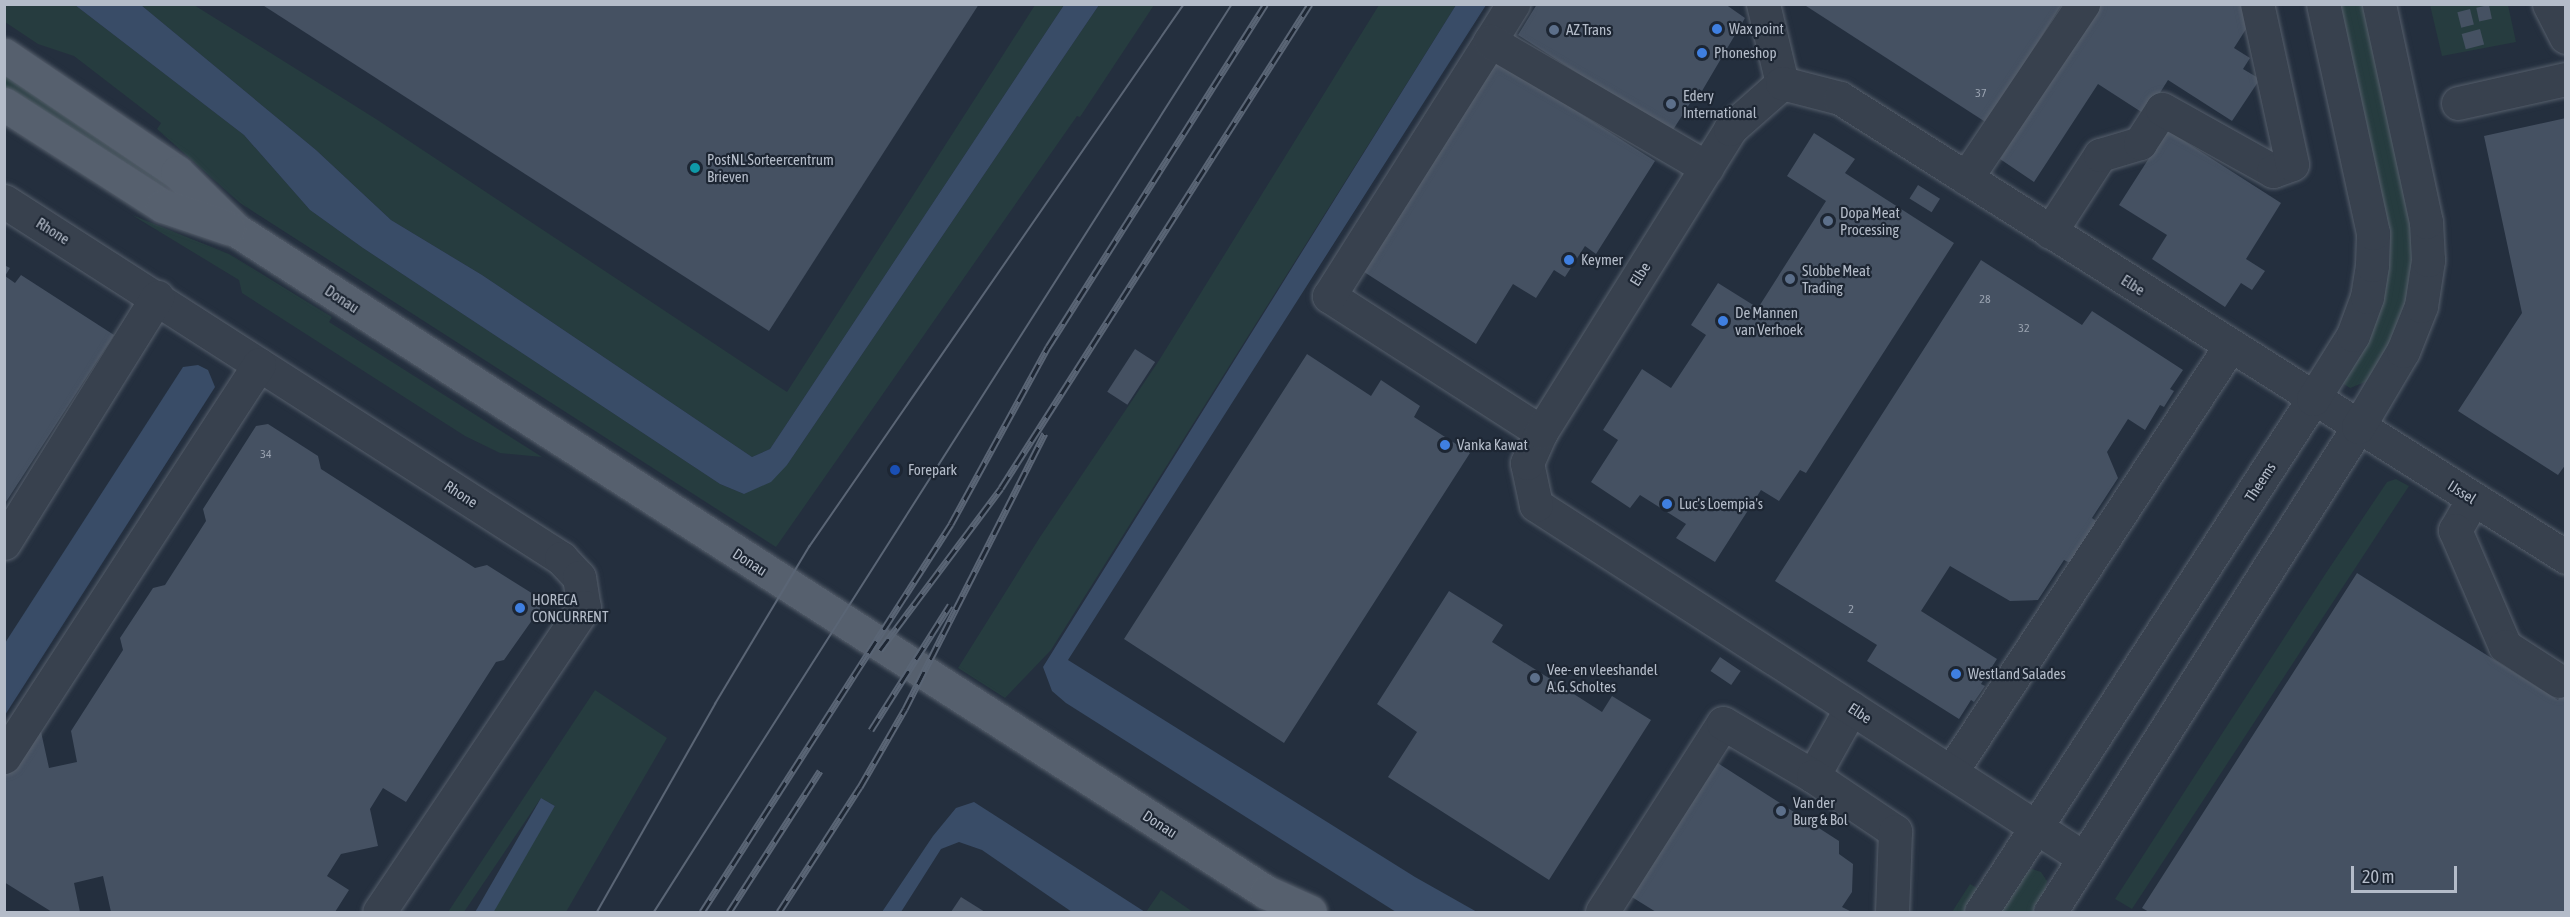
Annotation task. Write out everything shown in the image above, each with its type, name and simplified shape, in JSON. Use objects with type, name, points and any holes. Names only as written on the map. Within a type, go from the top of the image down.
[{"type":"main road","name":"Donau","points":[[4,55],[177,172],[236,230],[1277,902],[1310,912]]},
{"type":"main road","name":"Donau","points":[[4,104],[163,206],[236,230]]},
{"type":"street","points":[[1512,4],[1329,296],[1540,432]]},
{"type":"street","points":[[1763,4],[1782,83]]},
{"type":"street","points":[[1966,178],[2083,4]]},
{"type":"street","points":[[2050,232],[2100,155],[2140,143],[2162,109],[2273,171],[2292,164],[2257,4]]},
{"type":"street","name":"Theems","points":[[1981,912],[2353,335],[2367,297],[2372,265],[2373,233],[2323,4]]},
{"type":"street","points":[[2050,912],[2358,427],[2403,351],[2421,306],[2428,260],[2426,222],[2379,4]]},
{"type":"street","points":[[2549,4],[2565,37]]},
{"type":"street","points":[[1490,41],[1707,168]]},
{"type":"street","points":[[2458,103],[2565,79]]},
{"type":"street","name":"Elbe","points":[[2084,858],[1536,505],[1527,463],[1540,432],[1730,129],[1782,83],[1840,98],[2358,427]]},
{"type":"street","name":"Rhone","points":[[4,201],[561,558],[579,577],[584,607],[379,912]]},
{"type":"street","points":[[4,543],[157,297]]},
{"type":"street","points":[[1952,772],[2230,346]]},
{"type":"street","points":[[4,757],[259,364]]},
{"type":"street","name":"IJssel","points":[[2358,427],[2565,557]]},
{"type":"street","points":[[2473,499],[2455,530],[2505,646],[2559,681]]},
{"type":"street","points":[[1813,776],[1851,708]]},
{"type":"street","points":[[1602,912],[1723,723],[1813,776],[1895,831],[1892,912]]},
{"type":"green space","points":[[4,5],[75,5],[244,135],[310,210],[363,248],[720,484],[744,494],[787,465],[1099,5],[1154,5],[1080,117],[1077,116],[776,547],[240,203],[157,129],[161,123],[74,56],[38,44],[5,22]]},
{"type":"green space","points":[[141,5],[194,5],[376,119],[787,392],[1035,5],[1064,5],[770,449],[752,457],[482,275],[391,220],[316,150]]},
{"type":"green space","points":[[1379,5],[1456,5],[1051,650],[1005,698],[958,668],[1040,537],[1158,362]]},
{"type":"green space","points":[[2335,5],[2367,5],[2415,223],[2414,275],[2403,323],[2368,381],[2350,388],[2342,383],[2377,311]]},
{"type":"green space","points":[[2430,5],[2508,5],[2516,42],[2442,56]]},
{"type":"green space","points":[[4,68],[167,185],[162,188],[5,92]]},
{"type":"green space","points":[[132,215],[229,254],[332,317],[329,322],[542,457],[500,453],[465,436],[242,293],[239,280]]},
{"type":"green space","points":[[2396,479],[2409,486],[2132,909],[2115,899],[2326,573],[2387,482]]},
{"type":"green space","points":[[595,690],[667,738],[566,912],[484,912],[555,806],[541,798],[464,912],[448,912]]},
{"type":"green space","points":[[2032,869],[2041,872],[2047,881],[2044,894],[2033,912],[1995,912],[2020,875]]},
{"type":"green space","points":[[1970,884],[1980,890],[1965,912],[1952,912]]},
{"type":"green space","points":[[1161,890],[1193,912],[1146,912]]},
{"type":"water","points":[[75,5],[141,5],[316,150],[391,220],[482,275],[752,457],[770,449],[1064,5],[1099,5],[787,465],[771,482],[744,494],[720,484],[363,248],[310,210],[244,135]]},
{"type":"water","points":[[1456,5],[1486,5],[1068,660],[1415,877],[1477,912],[1396,912],[1066,703],[1052,691],[1043,667]]},
{"type":"water","points":[[198,365],[208,370],[215,387],[5,715],[5,643],[183,367]]},
{"type":"water","points":[[541,798],[555,806],[494,912],[475,912]]},
{"type":"water","points":[[974,802],[1145,912],[1072,912],[982,850],[959,842],[941,849],[901,912],[882,912],[933,836],[956,808]]},
{"type":"building","name":"PostNL Sorteercentrum Brieven","points":[[261,4],[979,4],[769,331]]},
{"type":"building","points":[[1537,4],[1725,4],[1745,18],[1702,91],[1699,89],[1671,133],[1518,35]]},
{"type":"building","points":[[1803,4],[2062,4],[1987,123]]},
{"type":"building","points":[[2100,4],[2244,4],[2248,26],[2234,48],[2250,58],[2243,69],[2260,79],[2232,121],[2168,80],[2146,115],[2098,84],[2034,182],[2000,159]]},
{"type":"building","points":[[2489,5],[2492,19],[2479,21],[2476,8]]},
{"type":"building","points":[[2470,9],[2474,25],[2461,28],[2457,12]]},
{"type":"building","points":[[2480,29],[2484,44],[2466,49],[2462,34]]},
{"type":"building","points":[[1496,60],[1655,161],[1596,254],[1585,246],[1565,277],[1554,270],[1536,298],[1513,284],[1476,344],[1361,270]]},
{"type":"building","points":[[2566,118],[2566,464],[2558,475],[2458,411],[2522,313],[2484,136]]},
{"type":"building","points":[[2167,130],[2281,203],[2246,259],[2265,271],[2252,290],[2241,283],[2225,307],[2152,259],[2167,235],[2119,205]]},
{"type":"building","points":[[1814,133],[1855,159],[1845,173],[1954,243],[1806,473],[1800,470],[1779,501],[1761,490],[1715,562],[1676,538],[1686,524],[1640,495],[1630,508],[1591,482],[1618,440],[1603,430],[1642,369],[1671,388],[1706,335],[1691,325],[1718,283],[1758,308],[1826,201],[1787,176]]},
{"type":"building","points":[[1918,185],[1940,199],[1932,212],[1910,199]]},
{"type":"building","points":[[1981,260],[2082,325],[2092,311],[2183,370],[2170,389],[2174,391],[2164,407],[2160,405],[2145,430],[2128,419],[2107,452],[2118,478],[2092,518],[2100,524],[2074,565],[2064,560],[2038,600],[2010,601],[1950,566],[1921,611],[1997,659],[1981,684],[1985,686],[1974,702],[1971,700],[1959,719],[1867,661],[1877,645],[1775,581]]},
{"type":"building","points":[[4,265],[10,268],[5,276],[15,283],[21,275],[114,335],[4,505]]},
{"type":"building","points":[[1135,349],[1155,362],[1127,405],[1107,392]]},
{"type":"building","points":[[1307,354],[1371,396],[1381,380],[1420,406],[1414,417],[1470,453],[1284,743],[1124,639]]},
{"type":"building","points":[[268,424],[318,456],[321,469],[475,568],[487,565],[538,597],[540,609],[504,660],[496,662],[406,802],[383,788],[370,809],[378,846],[341,854],[327,876],[349,890],[335,912],[111,912],[103,876],[74,883],[80,912],[52,912],[4,882],[4,770],[38,718],[49,768],[77,762],[71,731],[123,650],[120,638],[153,588],[165,585],[206,521],[203,509],[256,426]]},
{"type":"building","points":[[2357,573],[2558,700],[2566,689],[2566,912],[2149,912],[2142,908]]},
{"type":"building","points":[[1449,591],[1503,625],[1492,642],[1602,712],[1612,696],[1651,720],[1549,880],[1388,777],[1417,732],[1377,704]]},
{"type":"building","points":[[1720,657],[1741,671],[1731,685],[1710,671]]},
{"type":"building","points":[[1713,760],[1839,841],[1839,854],[1853,864],[1852,892],[1842,907],[1852,912],[1656,912],[1627,894]]},
{"type":"building","points":[[961,897],[985,912],[951,912]]},
{"type":"tram line","points":[[597,912],[715,704],[809,547],[1184,4]]},
{"type":"tram line","points":[[654,912],[1232,4]]},
{"type":"railway","points":[[702,912],[951,524],[1048,347],[1266,4]]},
{"type":"railway","points":[[880,650],[1001,488],[1310,4]]},
{"type":"railway","points":[[779,912],[860,787],[905,709],[1045,433]]},
{"type":"railway","points":[[871,730],[950,605]]},
{"type":"railway","points":[[729,912],[820,771]]},
{"type":"place","name":"Wax point","points":[[1717,29]]},
{"type":"place","name":"AZ Trans","points":[[1554,30]]},
{"type":"place","name":"Phoneshop","points":[[1702,53]]},
{"type":"place","name":"Edery International","points":[[1671,104]]},
{"type":"place","name":"PostNL Sorteercentrum Brieven","points":[[695,168]]},
{"type":"place","name":"Dopa Meat Processing","points":[[1828,221]]},
{"type":"place","name":"Keymer","points":[[1569,260]]},
{"type":"place","name":"Slobbe Meat Trading","points":[[1790,279]]},
{"type":"place","name":"De Mannen van Verhoek","points":[[1723,321]]},
{"type":"place","name":"Vanka Kawat","points":[[1445,445]]},
{"type":"place","name":"Forepark","points":[[895,470]]},
{"type":"place","name":"Luc's Loempia's","points":[[1667,504]]},
{"type":"place","name":"HORECA CONCURRENT","points":[[520,608]]},
{"type":"place","name":"Westland Salades","points":[[1956,674]]},
{"type":"place","name":"Vee- en vleeshandel A.G. Scholtes","points":[[1535,678]]},
{"type":"place","name":"Van der Burg & Bol","points":[[1781,811]]}]
